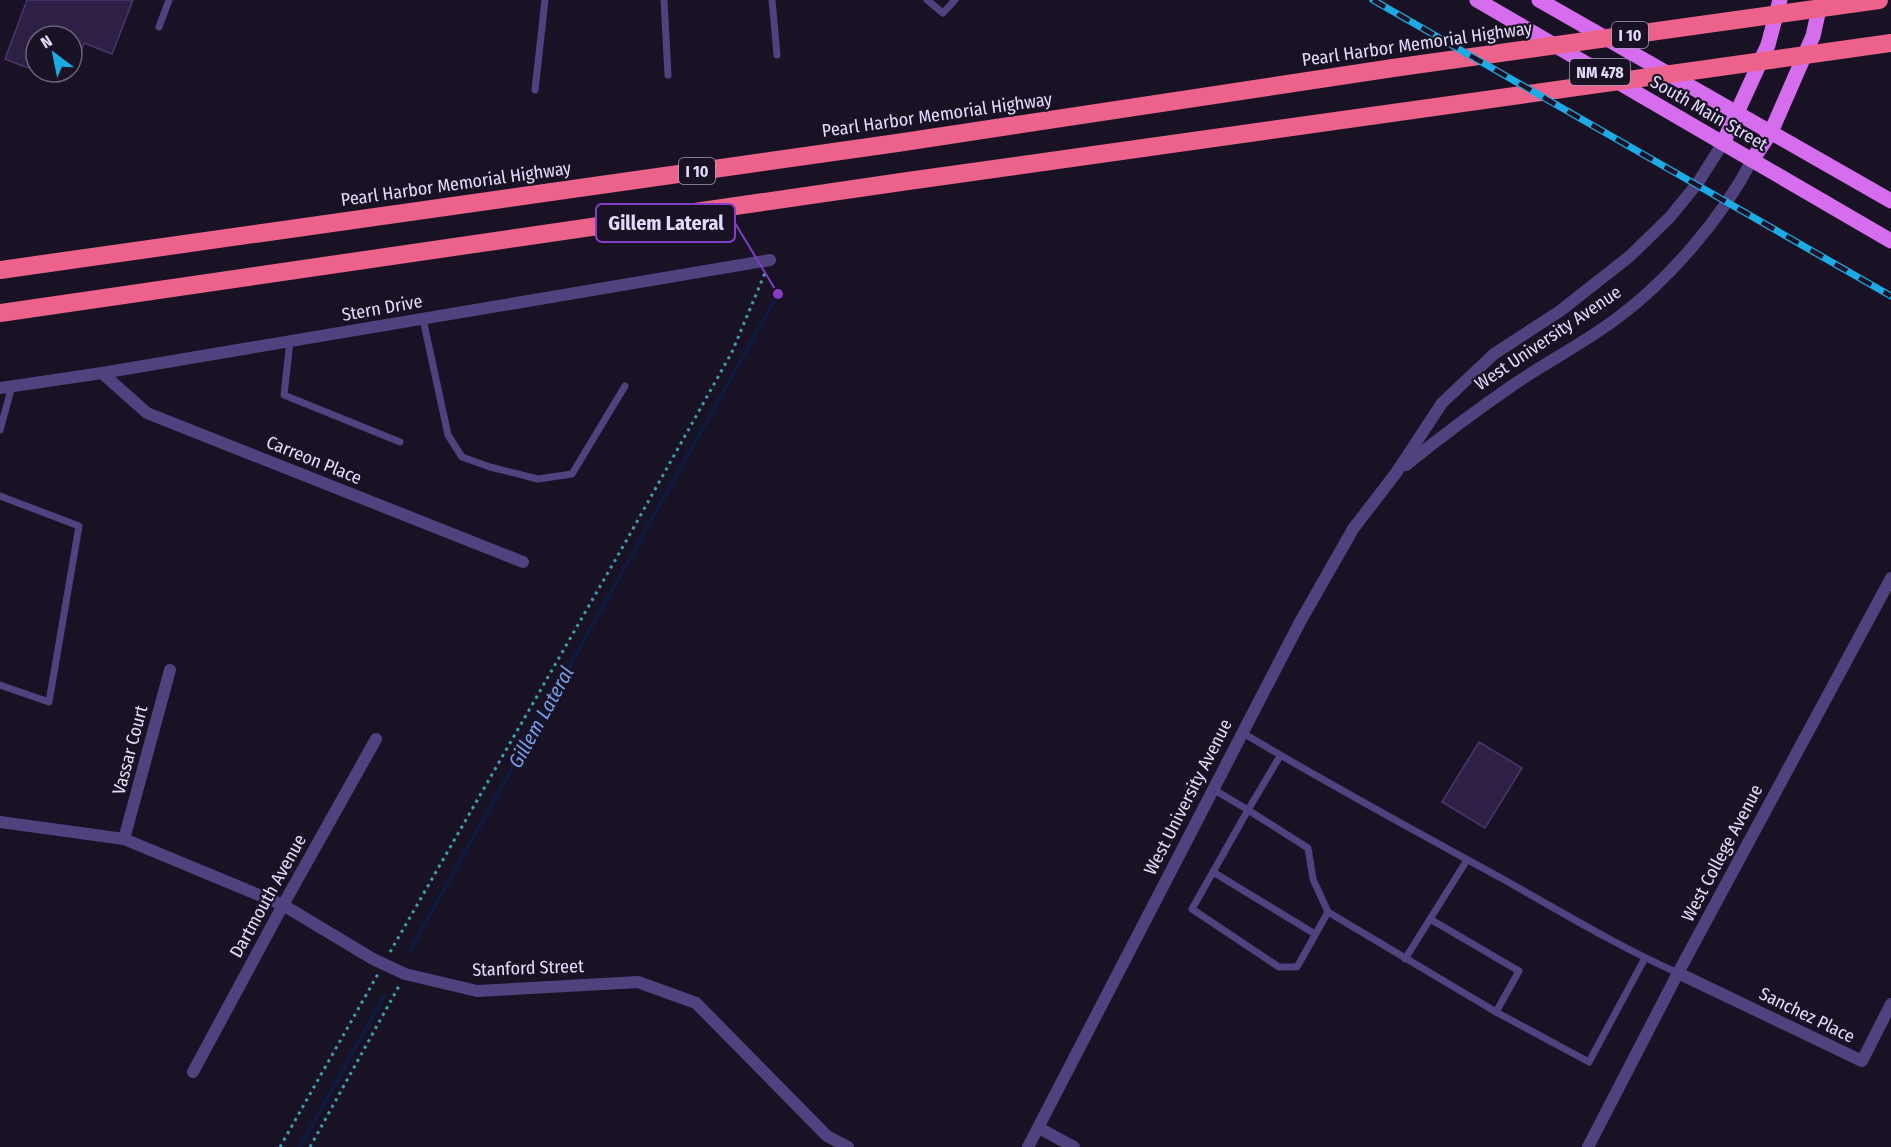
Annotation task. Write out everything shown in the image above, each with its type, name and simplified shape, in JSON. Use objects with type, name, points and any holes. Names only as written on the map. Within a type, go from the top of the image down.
[{"type":"highway","points":[[1691,26],[1805,0]]},
{"type":"highway","name":"Pearl Harbor Memorial Highway","points":[[0,270],[873,146],[1393,68],[1873,1]]},
{"type":"highway","name":"I 10","points":[[0,313],[1891,43]]},
{"type":"main road","name":"South Main Street","points":[[1477,0],[1891,240]]},
{"type":"main road","name":"South Main Street","points":[[1539,0],[1891,201]]},
{"type":"main road","name":"West University Avenue","points":[[1723,143],[1768,45],[1780,0]]},
{"type":"main road","name":"West University Avenue","points":[[1752,160],[1771,132],[1814,36],[1821,0]]},
{"type":"street","name":"West University Avenue","points":[[1029,1147],[1300,622],[1353,529],[1396,473],[1442,403],[1494,354],[1560,311],[1630,256],[1670,217],[1723,143]]},
{"type":"street","name":"West University Avenue","points":[[1396,473],[1458,423],[1617,319],[1662,279],[1699,239],[1728,202],[1752,160]]},
{"type":"street","name":"Stern Drive","points":[[6,387],[102,373],[770,260]]},
{"type":"street","name":"Carreon Place","points":[[102,373],[147,413],[523,562]]},
{"type":"street","name":"West College Avenue","points":[[1588,1147],[1678,973],[1891,578]]},
{"type":"street","name":"Vassar Court","points":[[124,839],[170,670]]},
{"type":"street","name":"Dartmouth Avenue","points":[[193,1072],[283,904],[376,739]]},
{"type":"street","name":"Stanford Street","points":[[0,822],[124,839],[283,904],[405,974],[477,991],[638,982],[696,1003],[827,1136],[848,1147]]},
{"type":"street","name":"Sanchez Place","points":[[1678,973],[1862,1061],[1891,1004]]},
{"type":"street","points":[[1039,1128],[1074,1147]]},
{"type":"lane","points":[[159,27],[169,0]]},
{"type":"lane","points":[[534,90],[545,0]]},
{"type":"lane","points":[[664,0],[668,75]]},
{"type":"lane","points":[[772,0],[777,55]]},
{"type":"lane","points":[[927,0],[943,13],[955,0]]},
{"type":"lane","points":[[423,319],[448,435],[462,458],[480,464],[538,479],[572,474],[625,386]]},
{"type":"lane","points":[[290,341],[284,395],[400,442]]},
{"type":"lane","points":[[0,430],[6,387]]},
{"type":"lane","points":[[0,496],[79,526],[49,702],[0,685]]},
{"type":"lane","points":[[1243,733],[1467,860],[1645,958],[1678,973]]},
{"type":"lane","points":[[1280,756],[1192,909],[1279,967],[1297,967],[1328,912]]},
{"type":"lane","points":[[1213,789],[1308,848],[1313,879],[1328,912],[1496,1012],[1589,1062],[1645,958]]},
{"type":"lane","points":[[1406,959],[1467,860]]},
{"type":"lane","points":[[1213,872],[1315,934]]},
{"type":"lane","points":[[1430,919],[1519,971],[1496,1012]]},
{"type":"path","points":[[280,1147],[732,352],[770,260]]},
{"type":"path","points":[[310,1147],[405,974]]},
{"type":"building","points":[[27,0],[133,0],[112,54],[84,43],[84,24],[24,24],[24,66],[5,59]]},
{"type":"building","points":[[1479,742],[1522,768],[1485,828],[1442,802]]},
{"type":"waterway","name":"Gillem Lateral","points":[[409,952],[778,294]]},
{"type":"waterway","name":"Gillem Lateral","points":[[300,1147],[384,996]]},
{"type":"railway","points":[[1373,0],[1891,296]]},
{"type":"place","name":"Gillem Lateral","points":[[778,294]]}]
